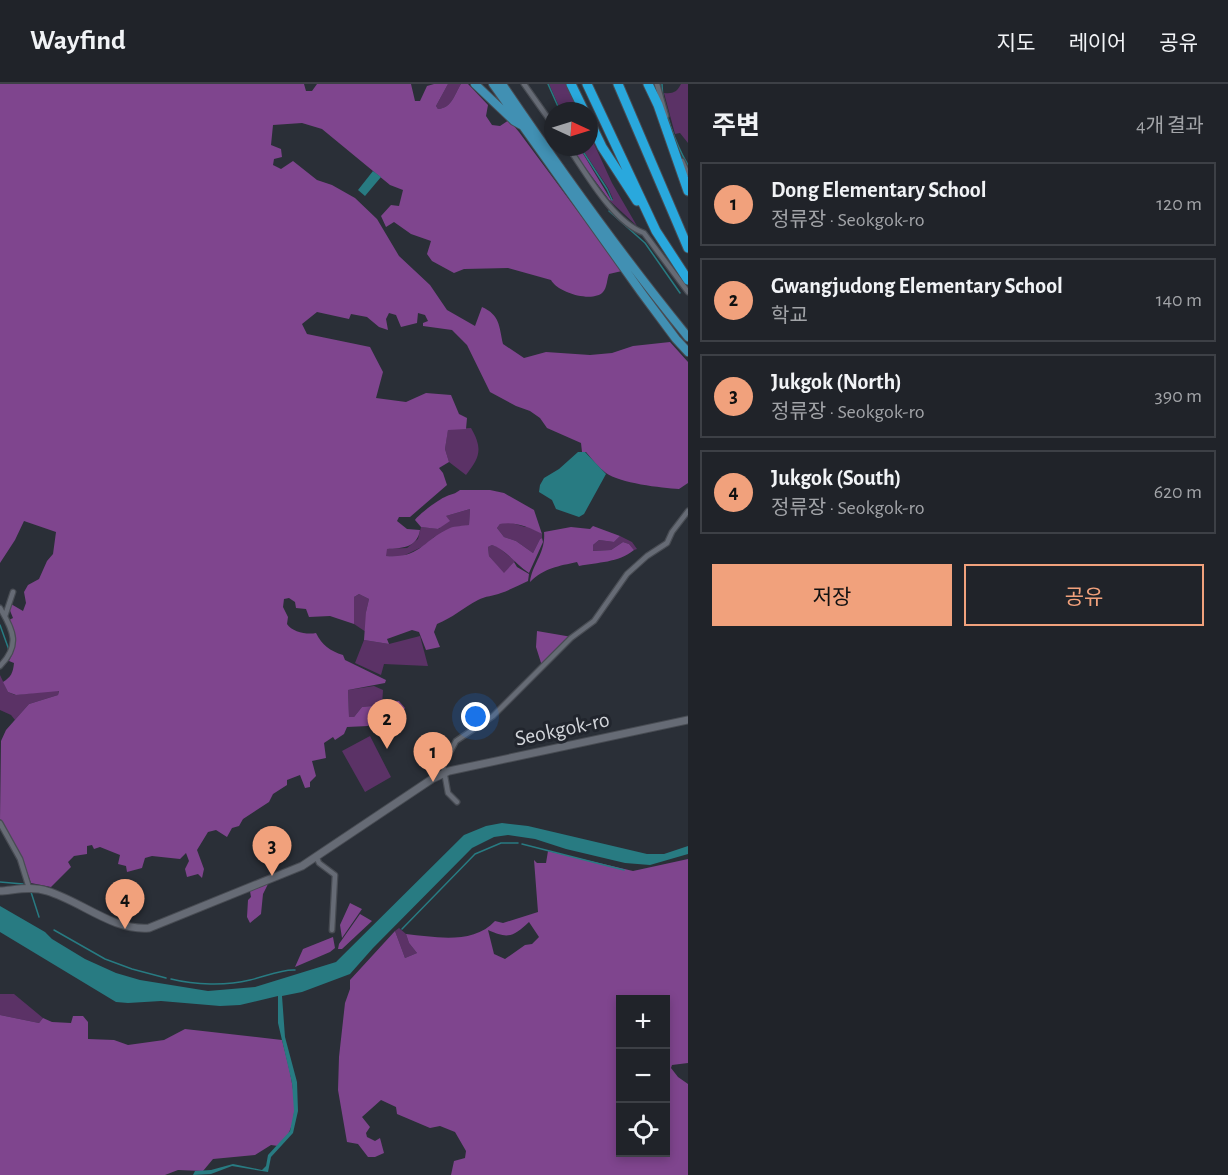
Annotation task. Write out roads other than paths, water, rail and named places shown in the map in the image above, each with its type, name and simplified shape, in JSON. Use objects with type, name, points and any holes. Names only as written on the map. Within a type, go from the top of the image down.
[{"type":"highway","points":[[571,84],[580,102]]},
{"type":"highway","points":[[587,84],[656,231],[688,280]]},
{"type":"highway","points":[[618,84],[688,248]]},
{"type":"highway","points":[[648,84],[688,191]]},
{"type":"highway","points":[[598,139],[688,280]]},
{"type":"main road","points":[[476,84],[514,121],[525,128]]},
{"type":"main road","points":[[493,84],[641,292],[688,352]]},
{"type":"main road","points":[[502,84],[567,178],[688,337]]},
{"type":"street","points":[[524,84],[544,112]]},
{"type":"street","points":[[657,84],[677,152],[688,174]]},
{"type":"street","points":[[574,156],[605,199],[618,214],[638,231],[644,233],[688,292]]},
{"type":"street","points":[[457,801],[448,793],[443,765],[456,741],[493,716],[572,638],[594,621],[627,574],[647,556],[667,543],[672,532],[688,511]]},
{"type":"street","points":[[5,616],[7,604],[13,592]]},
{"type":"street","points":[[0,608],[5,616],[14,645],[9,657],[0,666]]},
{"type":"street","name":"Seokgok-ro","points":[[0,891],[29,888],[49,891],[125,926],[149,927],[283,875],[317,858],[444,773],[688,720]]},
{"type":"street","points":[[0,823],[20,859],[29,888]]},
{"type":"street","points":[[317,858],[335,875],[332,930]]},
{"type":"water","points":[[373,171],[381,177],[365,196],[358,190]]},
{"type":"water","points":[[578,452],[585,452],[606,474],[584,514],[579,517],[556,509],[552,500],[539,492],[544,478],[559,469]]},
{"type":"water","points":[[502,823],[528,826],[647,854],[664,854],[688,846],[688,854],[650,865],[625,863],[535,839],[508,835],[494,837],[472,848],[350,974],[302,992],[282,996],[285,1037],[297,1082],[298,1111],[293,1133],[271,1157],[268,1172],[232,1166],[211,1174],[193,1175],[195,1171],[211,1170],[233,1164],[262,1170],[266,1166],[268,1155],[290,1131],[294,1111],[292,1083],[278,1023],[278,996],[240,1005],[220,1006],[161,1001],[116,1002],[0,932],[0,906],[85,959],[116,973],[140,980],[208,991],[255,987],[336,962],[464,835],[486,826]]},
{"type":"waterway","points":[[548,84],[556,102]]},
{"type":"waterway","points":[[662,84],[670,126],[688,165]]},
{"type":"waterway","points":[[586,156],[612,200]]},
{"type":"waterway","points":[[609,211],[645,243],[680,293]]},
{"type":"waterway","points":[[0,625],[9,650]]},
{"type":"waterway","points":[[402,929],[475,854],[501,843],[518,843]]},
{"type":"waterway","points":[[522,844],[624,870]]},
{"type":"waterway","points":[[0,882],[23,884]]},
{"type":"waterway","points":[[24,892],[31,892],[39,917]]},
{"type":"waterway","points":[[54,930],[105,959],[166,978]]},
{"type":"waterway","points":[[171,979],[200,984],[221,984],[295,970]]},
{"type":"place","name":"Gwangjudong Elementary School","points":[[387,749]]},
{"type":"place","name":"Dong Elementary School","points":[[433,782]]},
{"type":"place","name":"Jukgok (North)","points":[[272,876]]},
{"type":"place","name":"Jukgok (South)","points":[[125,929]]}]
